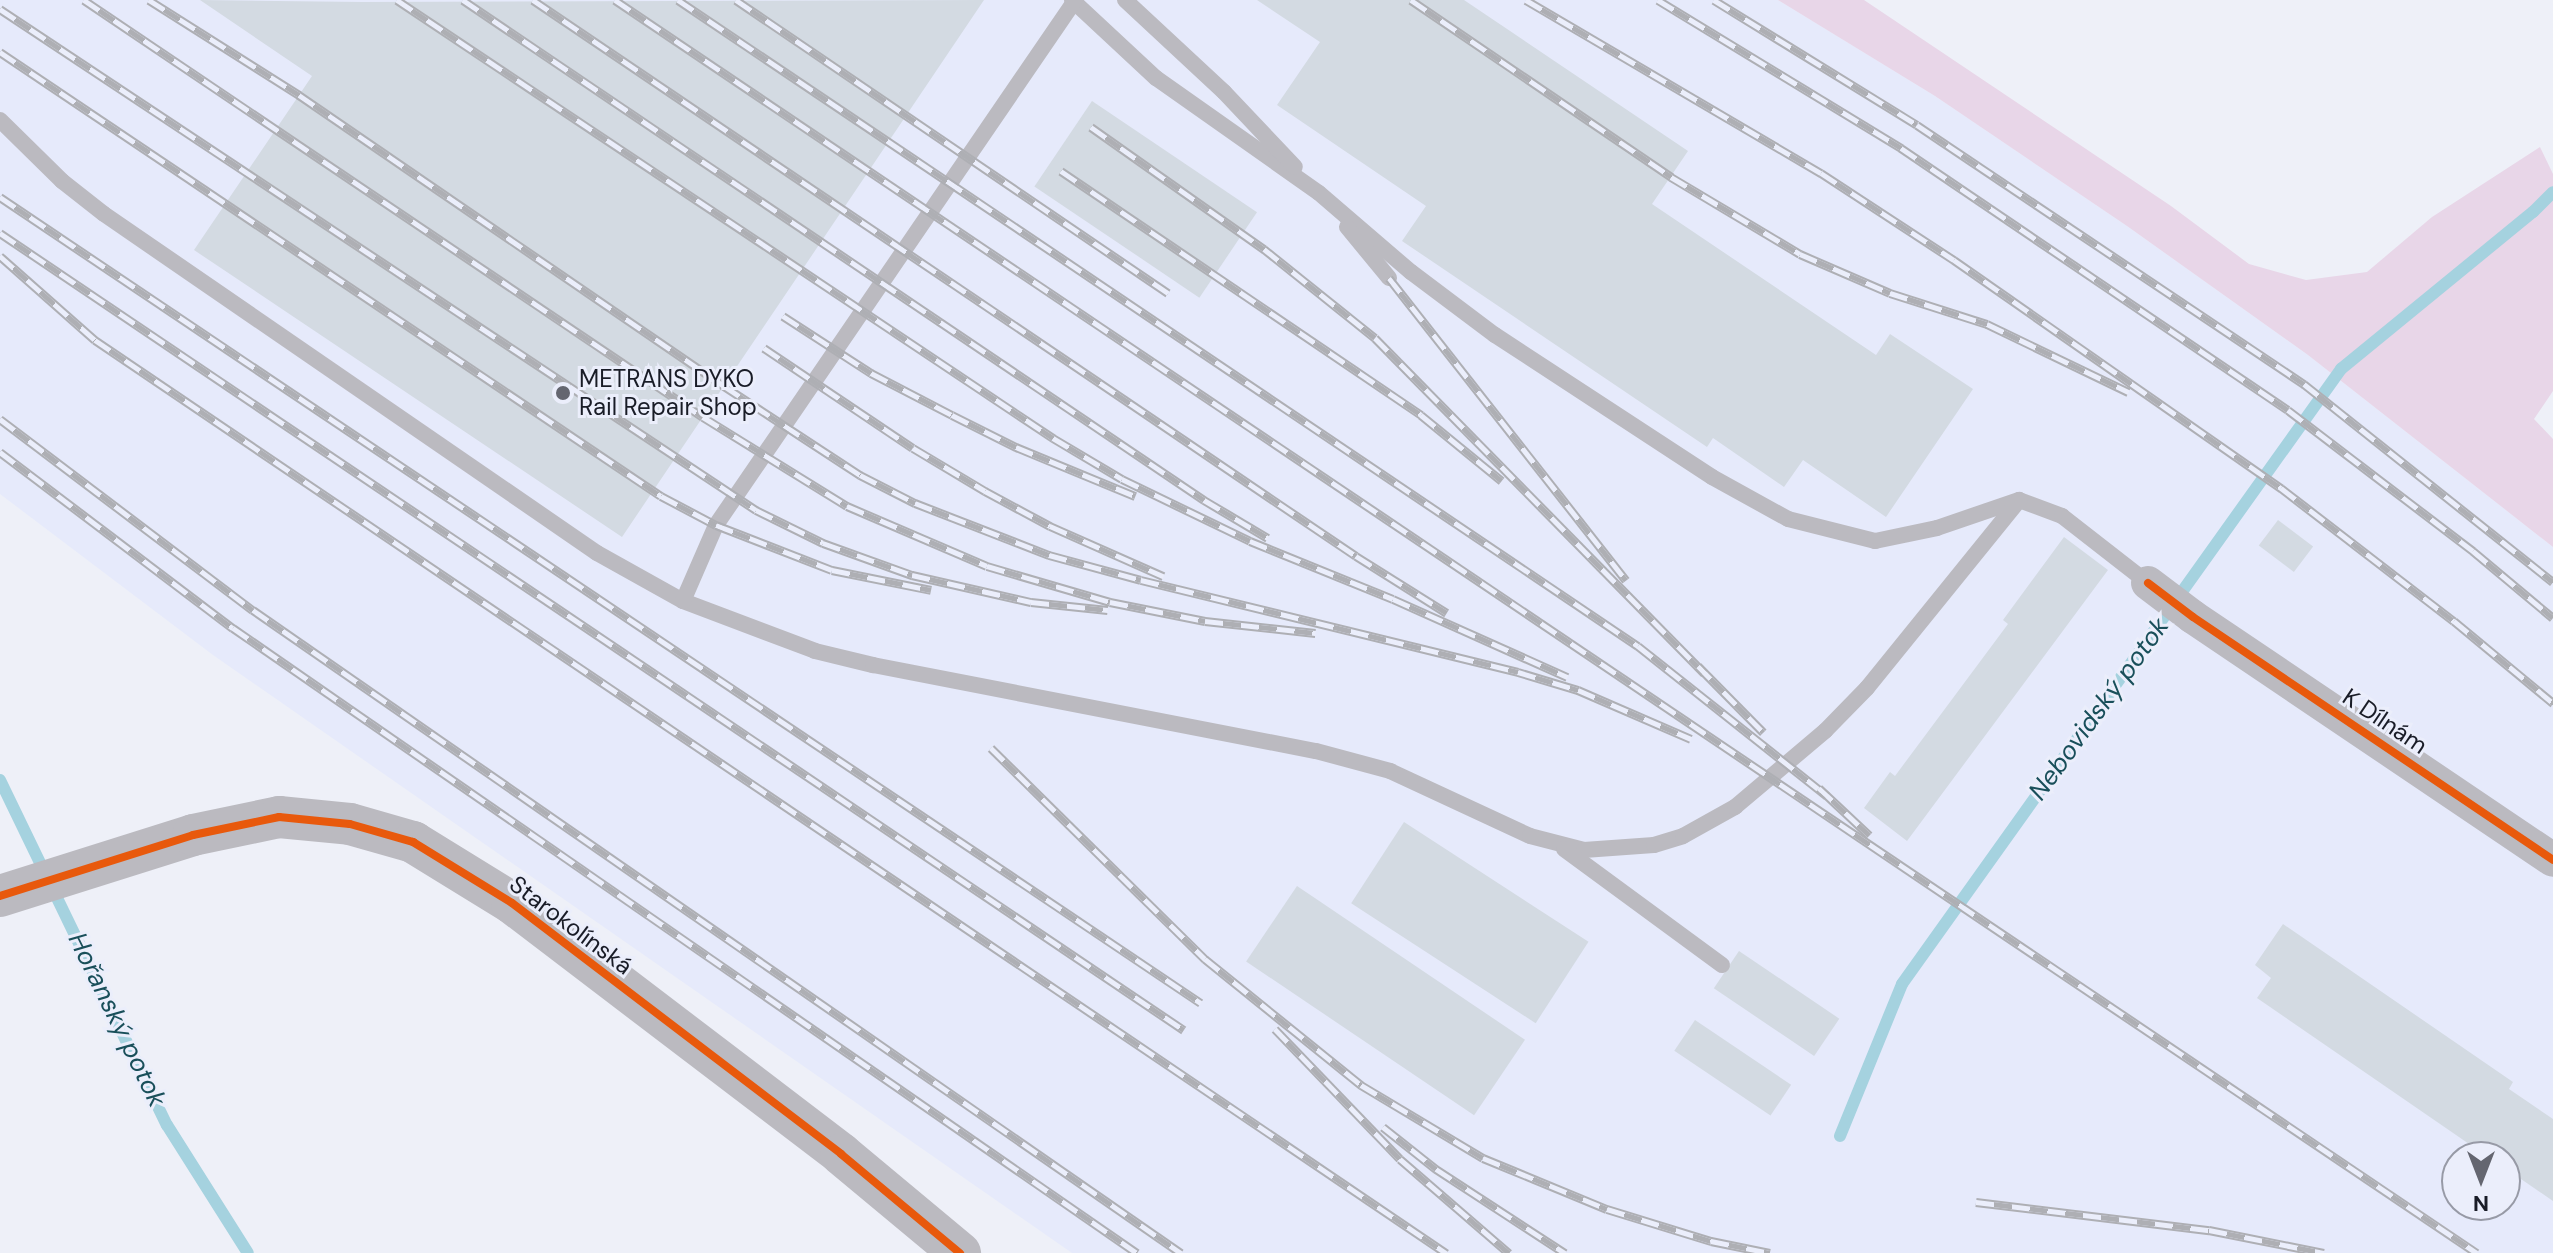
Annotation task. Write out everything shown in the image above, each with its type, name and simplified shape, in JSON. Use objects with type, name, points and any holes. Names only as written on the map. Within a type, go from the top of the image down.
[{"type":"street","name":"K Dílnám","points":[[2148,583],[2193,617],[2553,860]]},
{"type":"street","name":"Starokolínská","points":[[0,896],[193,835],[279,817],[350,824],[413,842],[525,913],[841,1154],[960,1253]]},
{"type":"lane","points":[[1125,0],[1224,92],[1319,193],[1389,278]]},
{"type":"lane","points":[[683,601],[716,525],[1073,1],[1156,78],[1319,193],[1411,272],[1495,335],[1712,477],[1788,519],[1875,541],[1937,528],[2019,500],[2062,516],[2148,583]]},
{"type":"lane","points":[[0,120],[62,181],[104,214],[597,553],[683,601],[800,646],[873,665],[1316,751],[1390,771],[1520,832],[1584,850],[1654,845],[1683,836],[1735,807],[1825,731],[1867,688],[2019,500]]},
{"type":"lane","points":[[1560,845],[1722,965]]},
{"type":"shaded area","points":[[0,0],[1778,0],[1935,96],[2127,226],[2308,355],[2553,547],[2553,1253],[1072,1253],[213,655],[0,494]]},
{"type":"shaded area","points":[[1778,0],[1864,0],[2171,206],[2249,264],[2306,280],[2367,272],[2432,217],[2540,147],[2553,174],[2553,391],[2534,419],[2553,439],[2553,547],[2308,355],[2127,226],[1935,96]]},
{"type":"building","name":"METRANS DYKO Rail Repair Shop","points":[[200,0],[984,0],[622,537],[194,250],[312,76]]},
{"type":"building","points":[[1257,0],[1464,0],[1688,151],[1652,204],[1876,355],[1890,334],[1973,389],[1886,517],[1803,460],[1784,487],[1713,438],[1707,447],[1402,241],[1426,206],[1277,105],[1320,42]]},
{"type":"building","points":[[1092,101],[1257,212],[1199,298],[1034,186]]},
{"type":"building","points":[[2278,520],[2313,546],[2294,572],[2259,546]]},
{"type":"building","points":[[2064,537],[2108,570],[1907,841],[1864,808],[1890,772],[1895,776],[2008,624],[2003,620]]},
{"type":"building","points":[[1404,822],[1589,942],[1536,1023],[1351,903]]},
{"type":"building","points":[[1297,886],[1525,1040],[1474,1115],[1246,961]]},
{"type":"building","points":[[2283,924],[2513,1082],[2509,1089],[2553,1119],[2553,1201],[2521,1179],[2521,1141],[2465,1141],[2257,998],[2271,978],[2255,965]]},
{"type":"building","points":[[1739,951],[1839,1019],[1814,1056],[1714,988]]},
{"type":"building","points":[[1695,1020],[1791,1085],[1770,1116],[1674,1051]]},
{"type":"waterway","name":"Nebovidský potok","points":[[1840,1136],[1902,984],[2341,369],[2533,212],[2553,192]]},
{"type":"waterway","name":"Hořanský potok","points":[[0,780],[167,1125],[248,1253]]},
{"type":"railway","points":[[84,0],[703,417],[847,506],[987,566],[1110,602],[1205,621],[1315,633]]},
{"type":"railway","points":[[149,0],[299,95],[724,386],[860,475],[915,503],[1049,555],[1518,672],[1578,690],[1691,739]]},
{"type":"railway","points":[[397,0],[1053,438],[1122,479],[1250,541],[1393,599],[1567,677]]},
{"type":"railway","points":[[463,0],[1204,500],[1268,538]]},
{"type":"railway","points":[[533,0],[1356,556],[1447,613]]},
{"type":"railway","points":[[615,0],[2477,1253]]},
{"type":"railway","points":[[678,0],[1638,646],[1827,796]]},
{"type":"railway","points":[[736,0],[1168,293]]},
{"type":"railway","points":[[1411,0],[1671,177],[1800,254],[1890,293],[1987,324],[2128,392]]},
{"type":"railway","points":[[1526,0],[1821,173],[1954,260],[2281,488],[2454,621],[2553,703]]},
{"type":"railway","points":[[1658,0],[1901,148],[2288,410],[2473,551],[2553,618]]},
{"type":"railway","points":[[1714,0],[1917,125],[2304,384],[2553,582]]},
{"type":"railway","points":[[0,9],[756,510],[823,543],[912,575],[1031,602],[1108,610]]},
{"type":"railway","points":[[0,52],[661,496],[716,525],[832,570],[931,590]]},
{"type":"railway","points":[[1091,127],[1264,249],[1375,338],[1704,673]]},
{"type":"railway","points":[[1061,171],[1421,415],[1502,481]]},
{"type":"railway","points":[[0,197],[1201,1003]]},
{"type":"railway","points":[[0,233],[1184,1030]]},
{"type":"railway","points":[[0,256],[95,340],[1446,1253]]},
{"type":"railway","points":[[1389,278],[1626,580]]},
{"type":"railway","points":[[783,316],[871,373],[952,415],[1016,447],[1135,496]]},
{"type":"railway","points":[[764,348],[913,448],[985,491],[1050,526],[1163,576]]},
{"type":"railway","points":[[0,419],[253,610],[1181,1253]]},
{"type":"railway","points":[[0,452],[233,628],[1137,1253]]},
{"type":"railway","points":[[1698,666],[1763,732]]},
{"type":"railway","points":[[991,748],[1205,959],[1361,1085],[1483,1158],[1607,1209],[1711,1241],[1770,1253]]},
{"type":"railway","points":[[1819,788],[1869,835]]},
{"type":"railway","points":[[1275,1029],[1400,1159],[1509,1253]]},
{"type":"railway","points":[[1383,1127],[1436,1169],[1565,1253]]},
{"type":"railway","points":[[1976,1202],[2209,1230],[2324,1253]]},
{"type":"cycle path","points":[[2148,583],[2193,617],[2553,860]]},
{"type":"cycle path","points":[[0,896],[193,835],[279,817],[350,824],[413,842],[512,903],[841,1154],[960,1253]]},
{"type":"place","name":"METRANS DYKO Rail Repair Shop","points":[[563,393]]}]
